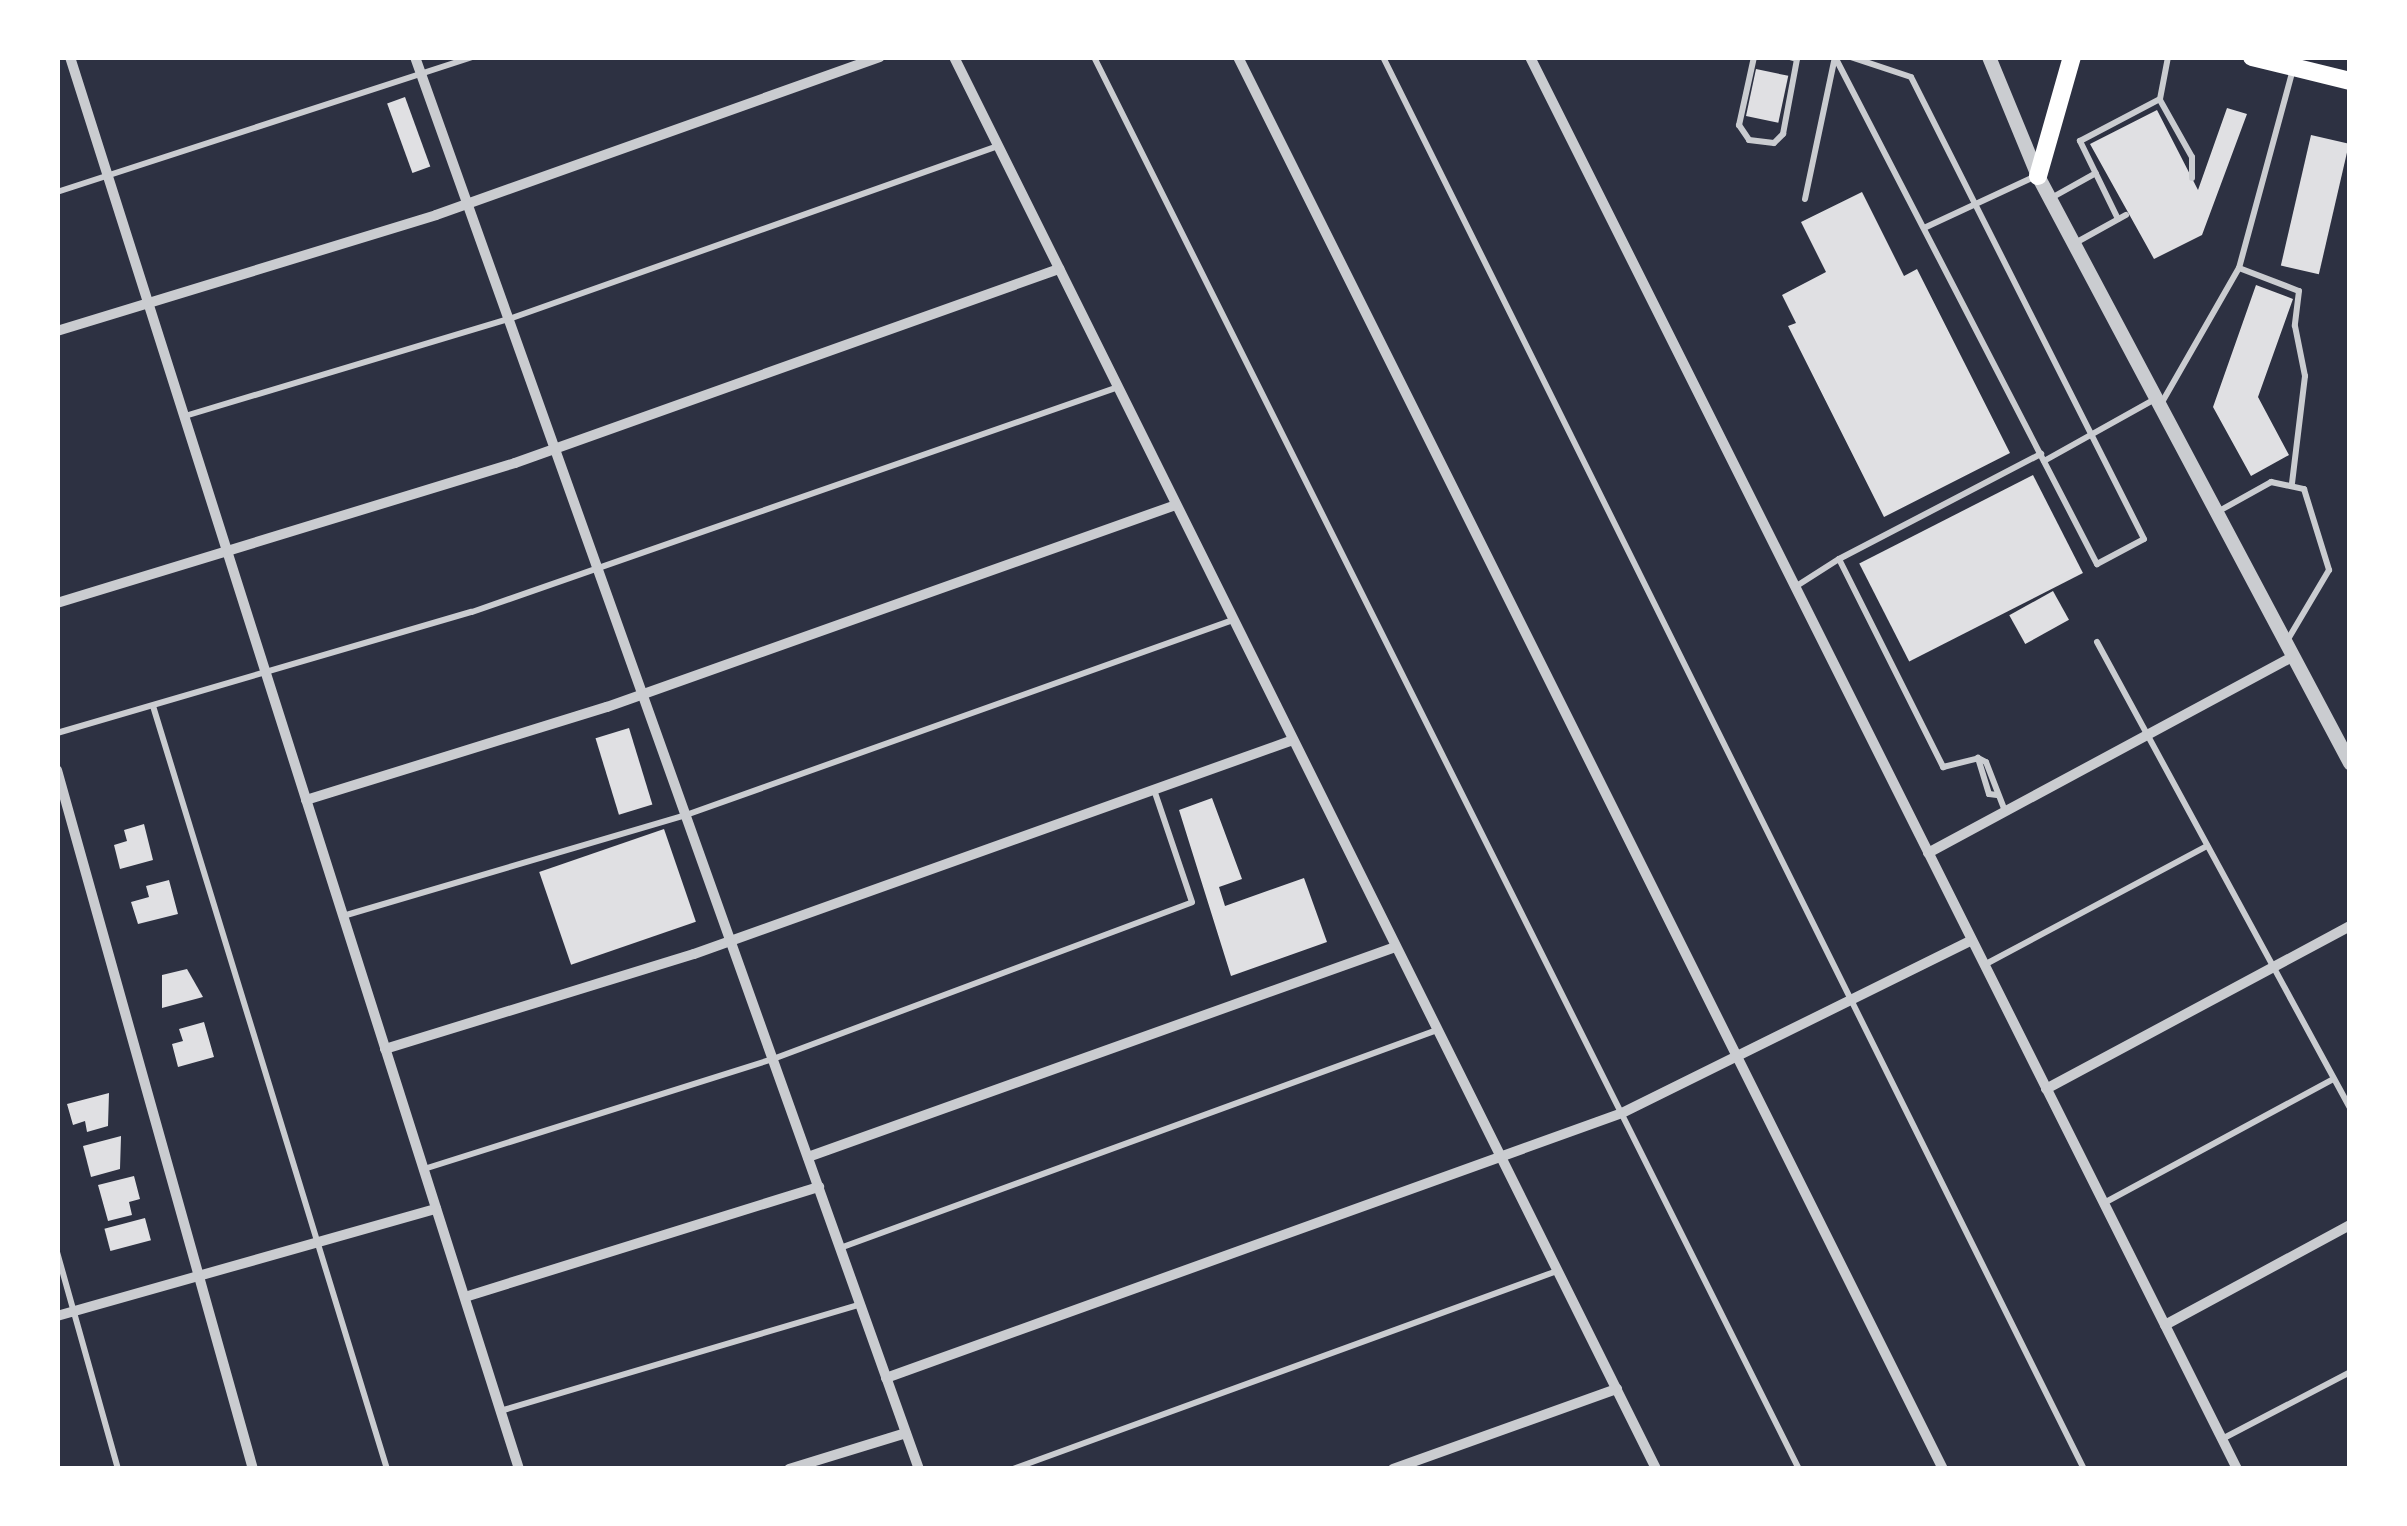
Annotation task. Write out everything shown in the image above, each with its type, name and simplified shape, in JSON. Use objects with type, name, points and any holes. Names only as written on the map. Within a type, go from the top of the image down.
[{"type":"main road","points":[[2038,176],[2072,57]]},
{"type":"main road","points":[[2252,57],[2302,65],[2350,81]]},
{"type":"street","points":[[415,57],[919,1469]]},
{"type":"street","points":[[57,331],[468,204],[880,57]]},
{"type":"street","points":[[954,57],[1656,1469]]},
{"type":"street","points":[[1238,57],[1943,1469]]},
{"type":"street","points":[[1529,57],[2237,1469]]},
{"type":"street","points":[[1989,57],[2038,176],[2350,764]]},
{"type":"street","points":[[64,58],[108,176],[519,1469]]},
{"type":"street","points":[[57,603],[556,449],[1059,269]]},
{"type":"street","points":[[306,800],[643,694],[1177,505]]},
{"type":"street","points":[[1928,853],[2147,735],[2289,651]]},
{"type":"street","points":[[386,1049],[731,940],[1293,740]]},
{"type":"street","points":[[57,770],[253,1469]]},
{"type":"street","points":[[2046,1088],[2350,926]]},
{"type":"street","points":[[886,1378],[1622,1113],[1972,940]]},
{"type":"street","points":[[808,1157],[1395,946]]},
{"type":"street","points":[[465,1297],[819,1187]]},
{"type":"street","points":[[57,1316],[436,1209]]},
{"type":"street","points":[[2165,1325],[2350,1226]]},
{"type":"street","points":[[1394,1469],[1617,1389]]},
{"type":"street","points":[[789,1469],[906,1433]]},
{"type":"lane","points":[[57,192],[472,57]]},
{"type":"lane","points":[[1094,57],[1799,1469]]},
{"type":"lane","points":[[1383,57],[2084,1469]]},
{"type":"lane","points":[[1754,57],[1739,125],[1749,140],[1774,143],[1784,134],[1793,58]]},
{"type":"lane","points":[[1805,200],[1835,57]]},
{"type":"lane","points":[[1835,57],[2097,564],[2144,539],[1910,77],[1851,57]]},
{"type":"lane","points":[[2168,57],[2160,99],[2192,157],[2192,178]]},
{"type":"lane","points":[[1795,587],[1839,560],[2157,403],[2239,268],[2302,65]]},
{"type":"lane","points":[[2074,244],[2122,217],[2080,141],[2109,130],[2160,99]]},
{"type":"lane","points":[[184,416],[509,319],[998,146]]},
{"type":"lane","points":[[2050,199],[2096,172]]},
{"type":"lane","points":[[1924,228],[2038,176]]},
{"type":"lane","points":[[2239,268],[2300,291],[2295,326],[2305,376],[2292,483]]},
{"type":"lane","points":[[57,733],[266,674],[1118,387]]},
{"type":"lane","points":[[2215,513],[2271,482],[2292,483],[2313,506],[2329,570],[2289,651]]},
{"type":"lane","points":[[1839,560],[1943,767],[1978,758],[2006,812]]},
{"type":"lane","points":[[343,916],[686,815],[1234,620]]},
{"type":"lane","points":[[2097,643],[2350,1108]]},
{"type":"lane","points":[[153,706],[387,1469]]},
{"type":"lane","points":[[424,1169],[773,1059],[1192,902],[1154,790]]},
{"type":"lane","points":[[1984,965],[2207,846]]},
{"type":"lane","points":[[840,1248],[1436,1030]]},
{"type":"lane","points":[[2104,1203],[2334,1078]]},
{"type":"lane","points":[[57,1252],[118,1469]]},
{"type":"lane","points":[[1013,1469],[1557,1271]]},
{"type":"lane","points":[[500,1411],[860,1304]]},
{"type":"lane","points":[[2222,1439],[2350,1372]]},
{"type":"building","points":[[1756,69],[1788,76],[1778,123],[1746,116]]},
{"type":"building","points":[[405,97],[430,167],[412,173],[387,103]]},
{"type":"building","points":[[2227,108],[2247,114],[2202,235],[2154,259],[2090,144],[2157,110],[2198,190]]},
{"type":"building","points":[[2311,135],[2349,144],[2319,274],[2281,266]]},
{"type":"building","points":[[1862,192],[1904,276],[1917,269],[2010,453],[1884,517],[1788,326],[1796,323],[1782,295],[1826,272],[1801,222]]},
{"type":"building","points":[[2256,285],[2293,299],[2258,397],[2289,455],[2251,476],[2213,407]]},
{"type":"building","points":[[2033,475],[2083,573],[1909,662],[1859,564]]},
{"type":"building","points":[[2053,591],[2069,620],[2025,644],[2009,615]]},
{"type":"building","points":[[629,728],[652,805],[619,815],[596,738]]},
{"type":"building","points":[[1212,798],[1242,879],[1219,887],[1225,906],[1304,878],[1327,942],[1231,976],[1179,810]]},
{"type":"building","points":[[144,824],[153,860],[120,869],[114,845],[127,841],[124,830]]},
{"type":"building","points":[[664,829],[696,922],[571,965],[539,872]]},
{"type":"building","points":[[169,880],[178,914],[138,924],[131,902],[149,897],[146,886]]},
{"type":"building","points":[[187,969],[203,997],[162,1008],[162,975]]},
{"type":"building","points":[[204,1022],[214,1057],[178,1067],[172,1044],[183,1041],[179,1029]]},
{"type":"building","points":[[109,1093],[108,1126],[87,1132],[85,1121],[73,1125],[67,1104]]},
{"type":"building","points":[[121,1136],[120,1169],[91,1177],[83,1146]]},
{"type":"building","points":[[134,1176],[140,1199],[129,1202],[132,1215],[108,1221],[98,1185]]},
{"type":"building","points":[[145,1218],[151,1240],[110,1251],[104,1229]]}]
